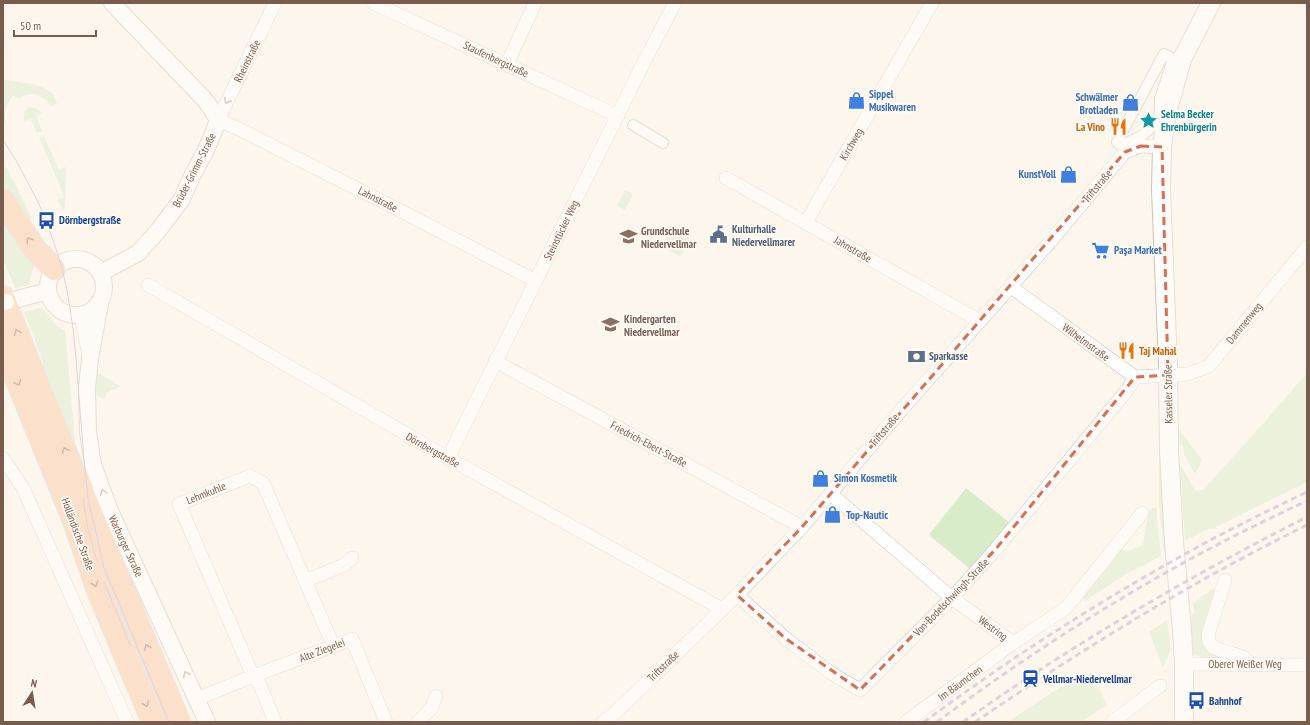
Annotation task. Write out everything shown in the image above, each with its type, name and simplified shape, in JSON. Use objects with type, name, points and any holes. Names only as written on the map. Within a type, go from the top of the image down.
[{"type":"highway","points":[[3,201],[35,249],[54,269]]},
{"type":"highway","name":"Holländische Straße","points":[[13,297],[31,367],[44,401],[179,722]]},
{"type":"highway","name":"Holländische Straße","points":[[3,346],[74,520],[98,591],[153,722]]},
{"type":"main road","name":"Kasseler Straße","points":[[1184,722],[1184,664],[1174,542],[1169,451],[1168,375],[1161,189],[1162,147],[1167,113],[1182,59],[1211,3]]},
{"type":"street","name":"Brüder-Grimm-Straße","points":[[101,273],[138,253],[158,231],[182,199],[206,150],[218,120],[205,100],[112,3]]},
{"type":"street","name":"Rheinstraße","points":[[218,120],[275,3]]},
{"type":"street","name":"Staufenbergstraße","points":[[373,3],[618,116]]},
{"type":"street","points":[[507,64],[535,3]]},
{"type":"street","name":"Steinstücker Weg","points":[[448,458],[675,3]]},
{"type":"street","name":"Kirchweg","points":[[806,222],[932,3]]},
{"type":"street","points":[[1164,54],[1168,57],[1173,59],[1160,99],[1160,113],[1154,125],[1143,135],[1121,146],[1117,142],[1156,68],[1164,54]]},
{"type":"street","name":"Lahnstraße","points":[[218,120],[238,128],[536,281]]},
{"type":"street","points":[[633,125],[663,142]]},
{"type":"street","name":"Triftstraße","points":[[602,722],[618,717],[802,527],[903,408],[1050,242],[1125,152],[1141,146],[1162,147]]},
{"type":"street","name":"Jahnstraße","points":[[726,178],[980,321]]},
{"type":"street","name":"Dammenweg","points":[[1168,375],[1188,374],[1209,366],[1307,247]]},
{"type":"street","points":[[75,259],[82,260],[90,262],[101,273],[104,280],[104,296],[95,309],[81,316],[68,315],[54,305],[48,291],[48,283],[54,269],[61,264],[75,259]]},
{"type":"street","name":"Dörnbergstraße","points":[[148,285],[448,458],[722,609]]},
{"type":"street","name":"Wilhelmstraße","points":[[1011,286],[1135,377]]},
{"type":"street","points":[[3,303],[13,297],[48,291]]},
{"type":"street","name":"Warburger Straße","points":[[100,303],[90,359],[87,388],[88,432],[93,465],[110,511],[207,722]]},
{"type":"street","name":"Warburger Straße","points":[[81,316],[90,359]]},
{"type":"street","name":"Friedrich-Ebert-Straße","points":[[495,362],[802,527]]},
{"type":"street","points":[[1135,377],[1168,375]]},
{"type":"street","name":"Von-Bodelschwingh-Straße","points":[[737,595],[785,638],[831,673],[860,690],[952,598],[995,550],[1128,389],[1135,377]]},
{"type":"street","points":[[3,458],[23,488],[127,722]]},
{"type":"street","name":"Lehmkuhle","points":[[253,676],[179,504],[250,476],[262,483],[333,645]]},
{"type":"street","name":"Westring","points":[[831,494],[952,598],[1013,643],[1066,608],[1142,513]]},
{"type":"street","points":[[305,581],[344,565],[352,558]]},
{"type":"street","points":[[1225,580],[1208,635],[1209,642],[1214,648],[1243,657],[1252,664]]},
{"type":"street","name":"Alte Ziegelei","points":[[197,699],[352,638],[386,722]]},
{"type":"street","name":"Im Bäumchen","points":[[906,722],[1013,643]]},
{"type":"street","name":"Oberer Weißer Weg","points":[[1184,664],[1307,665]]},
{"type":"street","points":[[253,676],[260,685],[275,722]]},
{"type":"street","points":[[1112,722],[1160,686]]},
{"type":"street","points":[[418,722],[432,707],[436,696]]},
{"type":"highlighted area","points":[[1141,146],[1162,147],[1168,375],[1135,377],[995,550],[860,690],[785,638],[737,595],[802,527],[1125,152]]},
{"type":"green space","points":[[3,79],[32,84],[44,88],[52,94],[57,104],[51,106],[40,96],[32,94],[18,99],[13,95],[6,108],[6,124],[3,125]]},
{"type":"green space","points":[[29,107],[36,108],[42,113],[36,116],[42,131],[37,133],[31,119],[24,121],[24,112]]},
{"type":"green space","points":[[44,136],[59,170],[66,167],[64,211],[57,200],[64,197],[39,138]]},
{"type":"green space","points":[[3,162],[32,218],[22,221],[3,190]]},
{"type":"green space","points":[[625,190],[633,194],[625,210],[617,206]]},
{"type":"green space","points":[[3,207],[35,260],[29,285],[15,288],[3,260]]},
{"type":"green space","points":[[671,228],[689,238],[681,257],[666,249],[666,237]]},
{"type":"green space","points":[[41,308],[48,314],[54,323],[65,330],[76,452],[42,367],[43,362],[24,312]]},
{"type":"green space","points":[[95,371],[120,386],[106,393],[105,399],[96,392],[94,384]]},
{"type":"green space","points":[[1307,373],[1307,482],[1185,541],[1180,464],[1195,490],[1203,490]]},
{"type":"green space","points":[[1159,383],[1162,385],[1168,551],[1164,553],[1159,503]]},
{"type":"green space","points":[[1177,427],[1202,460],[1195,474],[1184,454],[1183,446],[1178,443]]},
{"type":"green space","points":[[966,488],[1010,523],[970,569],[929,535]]},
{"type":"green space","points":[[1156,507],[1161,556],[1123,576],[1085,601],[1081,594],[1121,549],[1126,552],[1143,545],[1149,510]]},
{"type":"green space","points":[[1214,588],[1215,601],[1205,634],[1242,660],[1208,660],[1191,653],[1188,624],[1194,612],[1193,603]]},
{"type":"green space","points":[[1167,620],[1171,649],[1163,667],[1149,632]]},
{"type":"green space","points":[[1091,673],[1107,705],[1081,722],[1008,722],[1054,691]]},
{"type":"tram line","points":[[3,140],[17,162],[38,202],[46,220],[61,264],[73,328],[88,498],[104,568],[169,722]]},
{"type":"tram line","points":[[83,499],[88,529],[97,561]]},
{"type":"tram line","points":[[104,582],[130,645]]},
{"type":"railway","points":[[924,722],[985,678],[1048,636],[1113,596],[1210,541],[1307,492]]},
{"type":"railway","points":[[937,722],[1045,646],[1120,599],[1197,555],[1307,501]]},
{"type":"railway","points":[[963,722],[1046,666],[1131,613],[1218,564],[1307,517]]},
{"type":"railway","points":[[975,722],[1096,643],[1179,593],[1307,525]]},
{"type":"place","name":"Sippel Musikwaren","points":[[856,100]]},
{"type":"place","name":"Schwälmer Brotladen","points":[[1131,103]]},
{"type":"place","name":"Selma Becker Ehrenbürgerin","points":[[1148,120]]},
{"type":"place","name":"La Vino","points":[[1118,127]]},
{"type":"place","name":"KunstVoll","points":[[1069,174]]},
{"type":"place","name":"Dörnbergstraße","points":[[46,220]]},
{"type":"place","name":"Kulturhalle Niedervellmarer","points":[[719,235]]},
{"type":"place","name":"Grundschule Niedervellmar","points":[[628,237]]},
{"type":"place","name":"Paşa Market","points":[[1101,250]]},
{"type":"place","name":"Kindergarten Niedervellmar","points":[[611,325]]},
{"type":"place","name":"Taj Mahal","points":[[1126,351]]},
{"type":"place","name":"Sparkasse","points":[[916,356]]},
{"type":"place","name":"Simon Kosmetik","points":[[821,478]]},
{"type":"place","name":"Top-Nautic","points":[[833,515]]},
{"type":"place","name":"Vellmar-Niedervellmar","points":[[1030,679]]},
{"type":"place","name":"Bahnhof","points":[[1196,701]]}]
